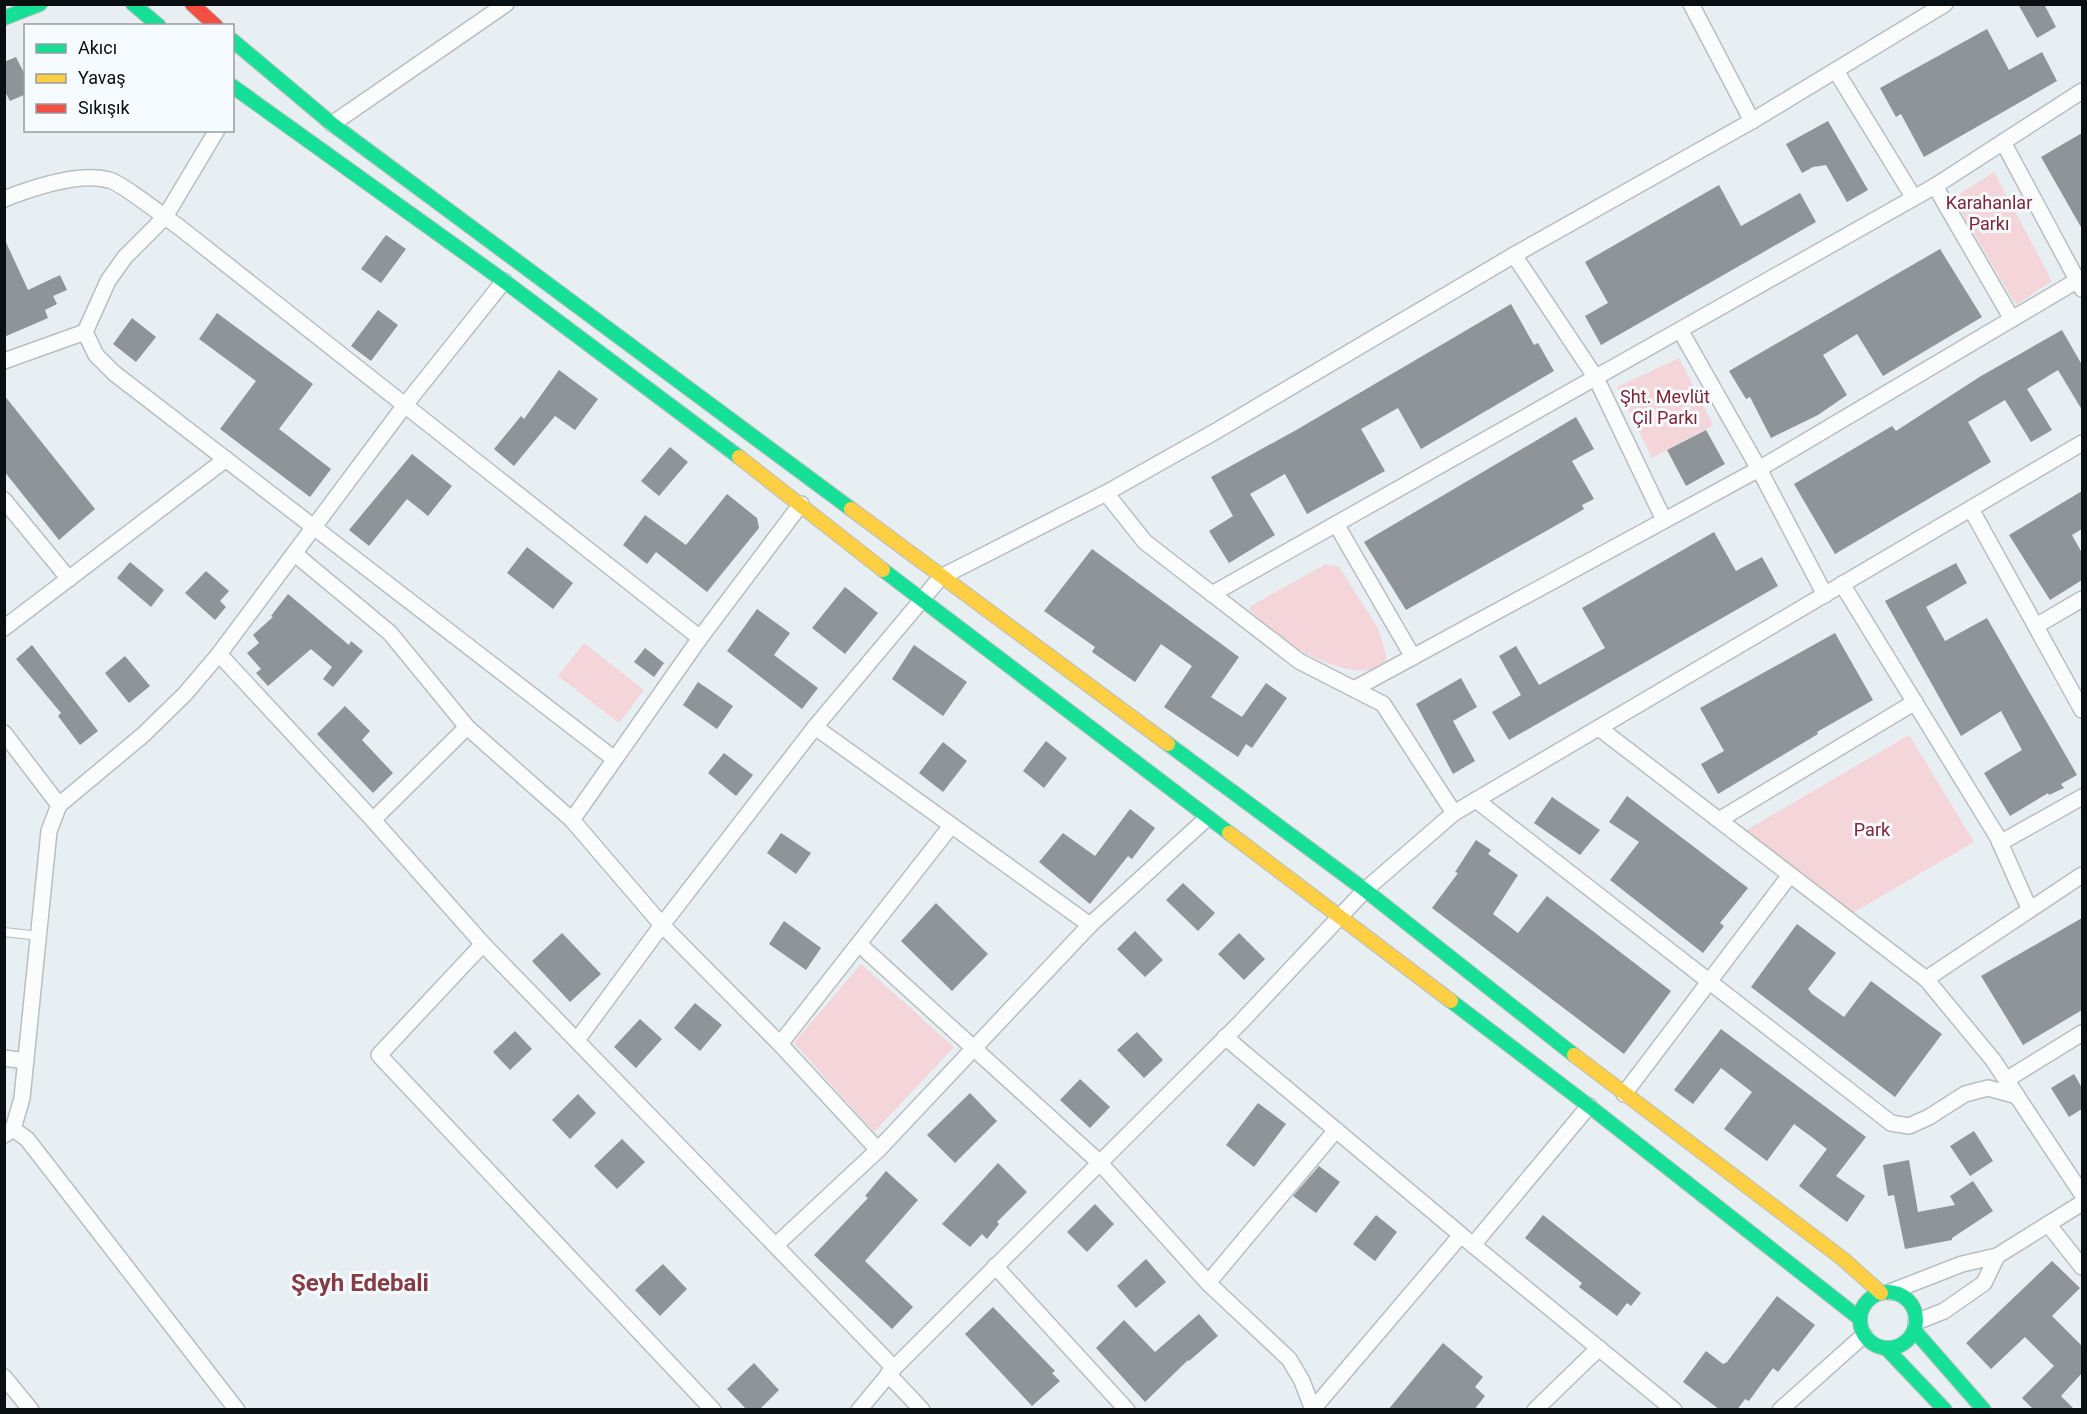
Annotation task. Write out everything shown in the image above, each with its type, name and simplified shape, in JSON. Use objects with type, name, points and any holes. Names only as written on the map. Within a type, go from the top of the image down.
[{"type":"street","points":[[4,18],[40,4]]},
{"type":"street","points":[[133,4],[157,24]]},
{"type":"street","points":[[192,4],[214,24]]},
{"type":"street","points":[[332,124],[506,4]]},
{"type":"street","points":[[1691,4],[1752,121]]},
{"type":"street","points":[[577,1040],[662,925],[815,727],[941,577],[1106,493],[1514,255],[1752,121],[1945,4]]},
{"type":"street","points":[[234,42],[332,124],[1365,890],[1624,1094],[1885,1292],[1898,1294],[1912,1305],[1915,1326],[1984,1410]]},
{"type":"street","points":[[1836,71],[1914,198]]},
{"type":"street","points":[[1212,594],[1935,186],[2082,91]]},
{"type":"street","points":[[235,94],[504,281],[801,504],[921,601],[1206,819],[1589,1106],[1859,1318],[1864,1335],[1877,1346],[1886,1348],[1903,1344],[1915,1326],[1944,1311],[1984,1283],[1997,1256]]},
{"type":"street","points":[[216,132],[165,217],[125,257],[89,319],[85,332],[96,355],[114,373],[316,526],[614,758]]},
{"type":"street","points":[[1354,689],[1759,469],[2012,319],[2080,285],[2003,142]]},
{"type":"street","points":[[4,199],[34,187],[72,180],[110,180],[165,217],[700,638]]},
{"type":"street","points":[[1935,186],[2012,319]]},
{"type":"street","points":[[1514,255],[1596,378],[1664,520]]},
{"type":"street","points":[[237,1410],[27,1139],[9,1132],[22,1098],[49,831],[59,805],[143,735],[185,694],[219,654],[405,405],[504,281]]},
{"type":"street","points":[[1680,330],[1759,469],[1825,595]]},
{"type":"street","points":[[4,361],[85,332]]},
{"type":"street","points":[[858,1410],[891,1371],[1225,1037],[1340,920],[1365,890],[1454,813],[2082,443]]},
{"type":"street","points":[[4,628],[226,459]]},
{"type":"street","points":[[1106,493],[1145,542],[1299,661],[1383,704],[1454,813]]},
{"type":"street","points":[[572,820],[700,638],[801,504]]},
{"type":"street","points":[[1971,509],[2082,710]]},
{"type":"street","points":[[7,510],[69,579]]},
{"type":"street","points":[[1336,524],[1413,657]]},
{"type":"street","points":[[295,554],[390,633],[467,728],[572,820],[662,925],[780,1044],[878,1150]]},
{"type":"street","points":[[1842,584],[2000,843],[2029,908]]},
{"type":"street","points":[[2036,626],[2082,599]]},
{"type":"street","points":[[219,654],[373,820],[483,944],[776,1245],[891,1371],[922,1410]]},
{"type":"street","points":[[1719,820],[1915,702]]},
{"type":"street","points":[[815,727],[1090,925]]},
{"type":"street","points":[[373,820],[467,728]]},
{"type":"street","points":[[1599,728],[1926,979],[2006,1080],[2082,1194]]},
{"type":"street","points":[[4,733],[59,805]]},
{"type":"street","points":[[2000,843],[2082,797]]},
{"type":"street","points":[[1476,800],[1891,1123],[1909,1126],[1929,1117],[1965,1094],[1988,1088],[2017,1096]]},
{"type":"street","points":[[776,1245],[878,1150],[1090,925],[1206,819]]},
{"type":"street","points":[[780,1044],[951,826]]},
{"type":"street","points":[[1624,1094],[1790,874]]},
{"type":"street","points":[[1926,979],[2082,874]]},
{"type":"street","points":[[483,944],[379,1055],[714,1410]]},
{"type":"street","points":[[859,944],[1100,1163],[1208,1283],[1289,1359],[1302,1381],[1313,1409],[1461,1235]]},
{"type":"street","points":[[2006,1080],[2082,1033]]},
{"type":"street","points":[[1225,1037],[1674,1410]]},
{"type":"street","points":[[4,1058],[26,1061]]},
{"type":"street","points":[[1473,1245],[1589,1106]]},
{"type":"street","points":[[1208,1283],[1336,1130]]},
{"type":"street","points":[[1859,1318],[1866,1302],[1885,1292],[1962,1264],[1997,1256],[2082,1203]]},
{"type":"street","points":[[2048,1224],[2082,1267]]},
{"type":"street","points":[[995,1266],[1127,1410]]},
{"type":"street","points":[[1780,1410],[1864,1335]]},
{"type":"street","points":[[1535,1410],[1599,1348]]},
{"type":"street","points":[[1886,1348],[1945,1410]]},
{"type":"street","points":[[4,1377],[32,1410]]},
{"type":"lane","points":[[4,932],[40,936]]},
{"type":"green space","name":"Karahanlar Parkı","points":[[1994,172],[2052,281],[2016,305],[1953,198]]},
{"type":"green space","name":"Şht. Mevlüt Çil Parkı","points":[[1679,358],[1713,425],[1652,458],[1617,387]]},
{"type":"green space","points":[[1326,564],[1339,567],[1378,628],[1387,658],[1380,666],[1370,670],[1357,670],[1317,659],[1283,640],[1249,609],[1252,605]]},
{"type":"green space","points":[[584,643],[644,690],[619,723],[558,676]]},
{"type":"green space","name":"Park","points":[[1909,735],[1974,842],[1851,914],[1743,832]]},
{"type":"green space","points":[[861,964],[954,1047],[874,1132],[794,1043]]},
{"type":"building","points":[[2018,4],[2044,4],[2056,27],[2037,38]]},
{"type":"building","points":[[1987,29],[2009,70],[2042,52],[2057,81],[1924,157],[1901,114],[1896,117],[1880,88]]},
{"type":"building","points":[[16,57],[24,73],[24,95],[10,101],[4,90],[4,62]]},
{"type":"building","points":[[1828,121],[1868,190],[1847,202],[1826,165],[1813,167],[1802,173],[1786,144]]},
{"type":"building","points":[[2082,133],[2082,229],[2041,157]]},
{"type":"building","points":[[1719,185],[1741,226],[1800,193],[1816,222],[1601,345],[1585,316],[1608,303],[1585,262]]},
{"type":"building","points":[[386,235],[406,249],[381,283],[361,269]]},
{"type":"building","points":[[4,238],[28,290],[60,275],[67,290],[53,296],[57,304],[45,310],[48,318],[4,337]]},
{"type":"building","points":[[1940,249],[1982,317],[1883,376],[1857,334],[1823,355],[1847,395],[1818,415],[1771,438],[1750,397],[1746,399],[1729,371]]},
{"type":"building","points":[[1511,304],[1534,345],[1538,343],[1554,371],[1421,449],[1398,408],[1361,429],[1385,471],[1307,514],[1285,474],[1250,494],[1275,535],[1229,563],[1209,531],[1233,516],[1211,477],[1298,429]]},
{"type":"building","points":[[378,310],[398,325],[371,361],[351,346]]},
{"type":"building","points":[[217,313],[313,384],[279,429],[331,469],[310,497],[220,429],[256,381],[199,339]]},
{"type":"building","points":[[132,318],[156,337],[136,362],[113,344]]},
{"type":"building","points":[[2062,330],[2082,365],[2082,410],[2058,370],[2027,389],[2052,430],[2031,442],[2005,400],[1968,422],[1991,462],[1835,554],[1794,484],[1892,426],[1896,431],[1981,376]]},
{"type":"building","points":[[559,370],[598,399],[575,430],[555,416],[514,466],[494,449],[521,416],[524,419]]},
{"type":"building","points":[[4,395],[95,509],[59,540],[4,471]]},
{"type":"building","points":[[1576,417],[1594,449],[1572,461],[1594,499],[1582,505],[1584,509],[1562,522],[1406,610],[1364,542]]},
{"type":"building","points":[[1706,430],[1725,464],[1686,486],[1667,450]]},
{"type":"building","points":[[670,447],[688,462],[659,496],[641,481]]},
{"type":"building","points":[[412,454],[452,486],[428,516],[407,499],[369,546],[349,530]]},
{"type":"building","points":[[2082,491],[2082,529],[2072,535],[2082,553],[2082,580],[2050,600],[2009,535]]},
{"type":"building","points":[[727,494],[757,518],[759,528],[707,592],[656,552],[647,564],[623,545],[645,515],[686,545]]},
{"type":"building","points":[[1714,532],[1736,571],[1762,557],[1778,586],[1509,740],[1492,712],[1521,695],[1499,656],[1516,646],[1539,685],[1605,648],[1582,608]]},
{"type":"building","points":[[527,547],[573,583],[553,609],[507,573]]},
{"type":"building","points":[[1092,549],[1239,657],[1211,697],[1242,717],[1266,683],[1287,698],[1252,748],[1246,744],[1238,757],[1164,707],[1192,666],[1161,644],[1135,682],[1092,652],[1095,647],[1044,611]]},
{"type":"building","points":[[130,562],[164,590],[151,607],[117,578]]},
{"type":"building","points":[[1956,563],[1967,583],[1926,607],[1945,641],[1987,618],[2077,775],[2061,784],[2064,788],[2049,795],[2048,793],[2010,816],[1984,773],[2022,750],[2001,711],[1961,736],[1885,601]]},
{"type":"building","points":[[206,571],[229,591],[220,601],[226,607],[215,620],[185,593]]},
{"type":"building","points":[[845,587],[878,613],[845,654],[812,628]]},
{"type":"building","points":[[288,594],[349,645],[351,641],[363,651],[333,687],[323,679],[332,667],[311,649],[268,686],[256,673],[261,669],[247,653],[259,643],[253,635],[273,617],[271,616]]},
{"type":"building","points":[[757,609],[790,633],[774,655],[818,688],[802,709],[727,651]]},
{"type":"building","points":[[1835,633],[1873,700],[1718,794],[1701,764],[1724,751],[1700,708]]},
{"type":"building","points":[[32,645],[98,731],[80,745],[58,716],[61,713],[16,659]]},
{"type":"building","points":[[914,645],[967,682],[943,716],[892,679]]},
{"type":"building","points":[[645,648],[664,663],[654,677],[634,662]]},
{"type":"building","points":[[125,656],[150,686],[129,703],[105,673]]},
{"type":"building","points":[[1461,678],[1477,707],[1453,721],[1475,761],[1453,774],[1416,704]]},
{"type":"building","points":[[698,682],[733,706],[717,729],[683,705]]},
{"type":"building","points":[[345,706],[370,731],[362,740],[393,773],[373,793],[317,734]]},
{"type":"building","points":[[1046,741],[1067,758],[1044,788],[1023,771]]},
{"type":"building","points":[[943,742],[967,761],[943,792],[919,773]]},
{"type":"building","points":[[724,753],[753,775],[736,796],[708,773]]},
{"type":"building","points":[[1627,796],[1748,888],[1720,923],[1724,926],[1703,953],[1610,880],[1639,842],[1609,822]]},
{"type":"building","points":[[1552,797],[1600,830],[1580,855],[1534,823]]},
{"type":"building","points":[[1130,809],[1155,828],[1132,859],[1128,856],[1090,904],[1039,862],[1063,833],[1095,856]]},
{"type":"building","points":[[781,833],[811,853],[796,874],[767,853]]},
{"type":"building","points":[[1476,840],[1491,850],[1488,854],[1518,875],[1493,914],[1518,933],[1547,896],[1671,991],[1624,1054],[1432,908],[1458,873],[1455,872]]},
{"type":"building","points":[[1183,883],[1215,913],[1198,931],[1166,900]]},
{"type":"building","points":[[936,903],[988,954],[952,991],[901,941]]},
{"type":"building","points":[[2082,918],[2082,1010],[2023,1045],[1981,976]]},
{"type":"building","points":[[784,921],[821,948],[806,970],[769,944]]},
{"type":"building","points":[[1797,924],[1836,953],[1808,989],[1812,994],[1844,1017],[1871,981],[1942,1034],[1895,1097],[1751,987]]},
{"type":"building","points":[[1135,931],[1163,960],[1145,977],[1117,949]]},
{"type":"building","points":[[562,933],[601,974],[570,1002],[532,961]]},
{"type":"building","points":[[1239,933],[1265,959],[1244,980],[1218,954]]},
{"type":"building","points":[[695,1003],[722,1025],[700,1051],[674,1028]]},
{"type":"building","points":[[640,1019],[662,1039],[636,1068],[614,1047]]},
{"type":"building","points":[[1721,1029],[1866,1137],[1836,1176],[1865,1196],[1847,1222],[1799,1186],[1827,1149],[1813,1138],[1794,1124],[1767,1161],[1724,1129],[1752,1092],[1721,1068],[1693,1104],[1674,1090]]},
{"type":"building","points":[[515,1031],[532,1049],[510,1070],[493,1052]]},
{"type":"building","points":[[1137,1032],[1163,1060],[1144,1078],[1117,1050]]},
{"type":"building","points":[[2074,1074],[2082,1088],[2082,1109],[2069,1117],[2051,1088]]},
{"type":"building","points":[[1080,1079],[1110,1107],[1090,1128],[1060,1100]]},
{"type":"building","points":[[970,1093],[997,1121],[955,1163],[927,1135]]},
{"type":"building","points":[[578,1094],[596,1113],[570,1139],[552,1120]]},
{"type":"building","points":[[1258,1103],[1286,1124],[1254,1167],[1226,1145]]},
{"type":"building","points":[[1974,1131],[1993,1161],[1970,1176],[1950,1146]]},
{"type":"building","points":[[622,1139],[645,1162],[617,1189],[594,1166]]},
{"type":"building","points":[[1909,1160],[1918,1212],[1955,1205],[1950,1196],[1973,1181],[1993,1211],[1952,1240],[1905,1249],[1894,1195],[1888,1196],[1883,1165]]},
{"type":"building","points":[[998,1163],[1027,1192],[997,1222],[999,1224],[987,1239],[982,1234],[970,1247],[942,1224]]},
{"type":"building","points":[[1319,1166],[1340,1182],[1316,1213],[1293,1196]]},
{"type":"building","points":[[886,1171],[918,1200],[865,1261],[913,1307],[892,1329],[814,1255],[868,1198],[865,1196]]},
{"type":"building","points":[[1095,1204],[1114,1224],[1087,1252],[1067,1232]]},
{"type":"building","points":[[1376,1215],[1397,1232],[1375,1261],[1353,1244]]},
{"type":"building","points":[[1543,1215],[1641,1293],[1631,1306],[1627,1303],[1617,1316],[1579,1287],[1582,1283],[1525,1238]]},
{"type":"building","points":[[1146,1259],[1166,1282],[1136,1308],[1117,1286]]},
{"type":"building","points":[[2052,1261],[2080,1288],[2052,1316],[2082,1346],[2082,1373],[2061,1396],[2075,1410],[2034,1410],[2022,1398],[2054,1366],[2025,1337],[1991,1369],[1966,1343]]},
{"type":"building","points":[[663,1264],[687,1289],[660,1316],[635,1290]]},
{"type":"building","points":[[1777,1296],[1815,1325],[1778,1372],[1773,1368],[1749,1401],[1745,1399],[1737,1410],[1720,1410],[1683,1382],[1706,1351],[1723,1364],[1727,1362]]},
{"type":"building","points":[[993,1307],[1055,1371],[1052,1373],[1060,1381],[1032,1406],[965,1334]]},
{"type":"building","points":[[1199,1314],[1218,1336],[1188,1360],[1145,1402],[1096,1348],[1124,1320],[1155,1352]]},
{"type":"building","points":[[1443,1343],[1483,1377],[1475,1387],[1485,1396],[1474,1410],[1388,1410]]},
{"type":"building","points":[[754,1363],[779,1390],[759,1410],[747,1410],[727,1389]]},
{"type":"traffic: fast","points":[[4,18],[40,4]]},
{"type":"traffic: fast","points":[[133,4],[157,24]]},
{"type":"traffic: fast","points":[[234,42],[332,124],[851,509]]},
{"type":"traffic: fast","points":[[234,87],[504,281],[739,457]]},
{"type":"traffic: fast","points":[[883,570],[1229,833]]},
{"type":"traffic: fast","points":[[1168,744],[1365,890],[1574,1055]]},
{"type":"traffic: fast","points":[[1451,1001],[1859,1318]]},
{"type":"traffic: fast","points":[[1888,1292],[1899,1294],[1908,1300],[1914,1309],[1916,1320],[1914,1331],[1908,1340],[1899,1346],[1888,1348],[1877,1346],[1868,1340],[1862,1331],[1860,1320],[1862,1309],[1868,1300],[1877,1294],[1888,1292]]},
{"type":"traffic: fast","points":[[1914,1330],[1984,1410]]},
{"type":"traffic: fast","points":[[1886,1348],[1945,1410]]},
{"type":"traffic: slow","points":[[739,457],[883,570]]},
{"type":"traffic: slow","points":[[851,509],[1168,744]]},
{"type":"traffic: slow","points":[[1229,833],[1451,1001]]},
{"type":"traffic: slow","points":[[1574,1055],[1843,1259],[1881,1293]]},
{"type":"traffic: jam","points":[[192,4],[214,24]]},
{"type":"district","name":"Şeyh Edebali","points":[[360,1283]]}]
